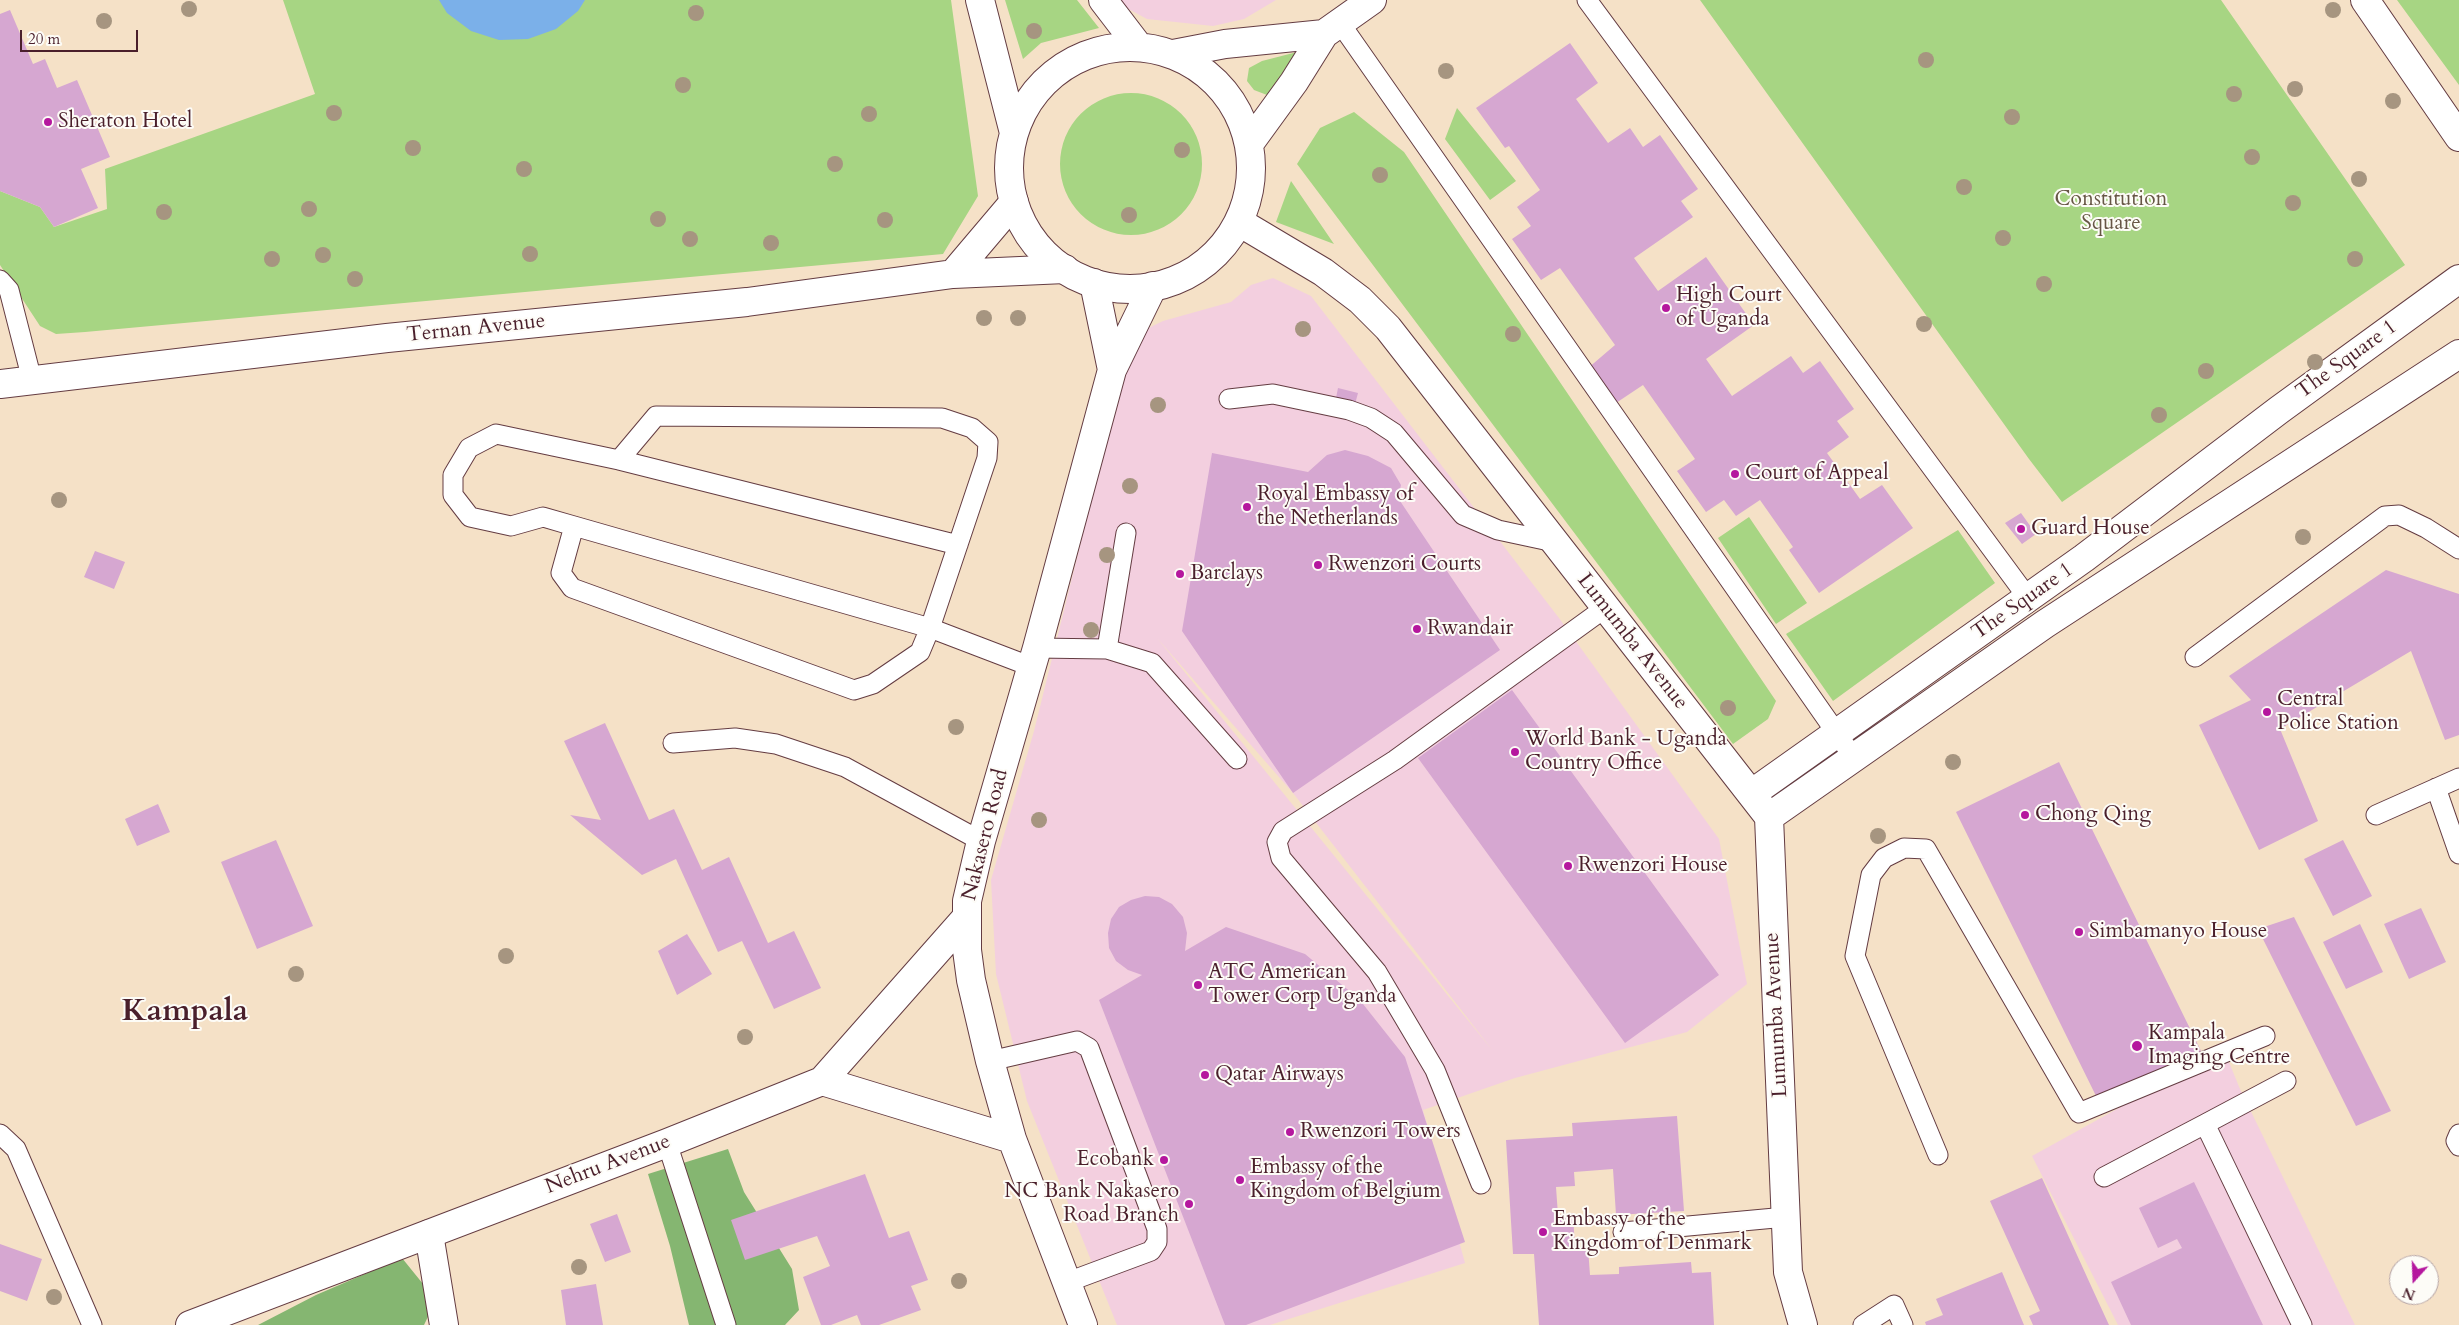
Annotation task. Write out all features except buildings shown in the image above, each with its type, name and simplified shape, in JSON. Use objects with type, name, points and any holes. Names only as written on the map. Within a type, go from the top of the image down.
[{"type":"main road","points":[[980,0],[1014,133]]},
{"type":"main road","points":[[1103,0],[1139,47]]},
{"type":"main road","points":[[1249,144],[1332,29],[1372,0]]},
{"type":"main road","points":[[2365,0],[2459,137]]},
{"type":"main road","points":[[1172,54],[1225,44],[1332,29]]},
{"type":"main road","points":[[1139,47],[1172,54],[1200,69],[1223,90],[1240,115],[1249,144],[1252,171],[1248,197],[1239,222],[1221,248],[1198,269],[1169,282],[1153,286],[1123,288],[1094,283],[1065,269],[1033,240],[1014,202],[1010,180],[1009,156],[1014,133],[1027,103],[1048,78],[1075,60],[1106,49],[1139,47]]},
{"type":"main road","points":[[953,274],[1014,202]]},
{"type":"main road","name":"Lumumba Avenue","points":[[1239,222],[1316,267],[1360,300],[1388,328],[1769,817],[1788,1272],[1803,1325]]},
{"type":"main road","name":"Ternan Avenue","points":[[0,384],[387,338],[747,302],[953,274],[1065,269]]},
{"type":"main road","name":"The Square 1","points":[[1751,794],[2084,558],[2279,410],[2459,279]]},
{"type":"main road","name":"Nakasero Road","points":[[1094,283],[1112,370]]},
{"type":"main road","name":"Nakasero Road","points":[[1083,1325],[1065,1283],[1012,1139],[990,1061],[971,980],[967,950],[966,918],[970,882],[980,841],[1035,658],[1112,370],[1153,286]]},
{"type":"main road","name":"The Square 1","points":[[1769,817],[2045,624],[2459,354]]},
{"type":"main road","name":"Nehru Avenue","points":[[208,1322],[822,1080],[966,918]]},
{"type":"main road","points":[[822,1080],[1012,1139]]},
{"type":"main road","points":[[429,1234],[444,1325]]},
{"type":"lane","points":[[1587,0],[2028,598]]},
{"type":"lane","points":[[1332,29],[1854,758]]},
{"type":"lane","points":[[0,280],[9,290],[32,380]]},
{"type":"lane","points":[[1229,399],[1274,394],[1349,410],[1371,418],[1394,433],[1463,515],[1498,530],[1554,542]]},
{"type":"lane","points":[[574,526],[561,573],[572,588],[854,690],[873,684],[920,652],[930,628],[987,458],[988,442],[972,428],[942,418],[656,416],[619,460]]},
{"type":"lane","points":[[958,545],[619,460],[496,434],[469,448],[453,474],[453,496],[470,517],[511,526],[543,517],[1035,658],[1107,649],[1152,663],[1237,759]]},
{"type":"lane","points":[[2195,657],[2385,516],[2399,515],[2426,528],[2459,549]]},
{"type":"lane","points":[[1107,649],[1126,533]]},
{"type":"lane","points":[[1481,1184],[1435,1070],[1382,980],[1281,858],[1277,842],[1283,831],[1395,760],[1605,608]]},
{"type":"lane","points":[[672,742],[735,738],[776,744],[845,767],[980,841]]},
{"type":"lane","points":[[2376,815],[2459,778]]},
{"type":"lane","points":[[2436,788],[2459,854]]},
{"type":"lane","points":[[1938,1155],[1855,956],[1871,875],[1884,858],[1904,848],[1926,849],[2079,1113],[2265,1036]]},
{"type":"lane","points":[[990,1061],[1077,1041],[1089,1048],[1157,1229],[1157,1242],[1151,1251],[1065,1283]]},
{"type":"lane","points":[[2104,1178],[2286,1081]]},
{"type":"lane","points":[[2205,1124],[2302,1325]]},
{"type":"lane","points":[[0,1134],[16,1149],[92,1325]]},
{"type":"lane","points":[[2459,1134],[2456,1140],[2459,1146]]},
{"type":"lane","points":[[667,1142],[726,1325]]},
{"type":"lane","points":[[1623,1232],[1786,1217]]},
{"type":"lane","points":[[1863,1325],[1894,1306],[1903,1325]]},
{"type":"shaded area","points":[[1121,0],[1276,0],[1244,19],[1213,26],[1147,19],[1125,7]]},
{"type":"shaded area","points":[[1273,278],[1311,296],[1559,618],[1719,839],[1747,984],[1687,1032],[1515,1078],[1423,1110],[1465,1263],[1270,1325],[1117,1325],[1027,1101],[996,974],[991,880],[1034,731],[1132,336],[1163,321],[1231,302],[1251,285]],"holes":[[[1157,638],[1293,793],[1493,1051]]]},
{"type":"shaded area","points":[[2224,1050],[2240,1089],[2355,1325],[2118,1325],[2032,1156]]},
{"type":"green space","points":[[283,0],[951,0],[978,196],[943,254],[85,332],[56,334],[40,326],[0,265],[0,191],[40,207],[54,227],[107,209],[105,169],[315,94]]},
{"type":"green space","points":[[1005,0],[1077,0],[1099,28],[1041,43],[1023,59]]},
{"type":"green space","name":"Constitution Square","points":[[1700,0],[2221,0],[2405,265],[2062,502],[2029,459]]},
{"type":"green space","points":[[2397,0],[2459,0],[2459,85]]},
{"type":"green space","points":[[1301,51],[1267,95],[1254,90],[1247,81],[1249,68],[1262,61]]},
{"type":"green space","points":[[1131,93],[1145,94],[1158,98],[1171,105],[1181,114],[1190,124],[1197,137],[1201,150],[1201,178],[1197,191],[1190,204],[1181,214],[1171,223],[1158,230],[1145,234],[1131,235],[1117,234],[1104,230],[1091,223],[1081,214],[1072,204],[1065,191],[1061,178],[1060,164],[1061,150],[1065,137],[1072,124],[1081,114],[1091,105],[1104,98],[1117,94]]},
{"type":"green space","points":[[1457,108],[1516,181],[1490,200],[1445,139]]},
{"type":"green space","points":[[1354,112],[1404,152],[1776,701],[1768,719],[1733,744],[1297,164],[1320,128]]},
{"type":"green space","points":[[1291,181],[1334,244],[1276,222]]},
{"type":"green space","points":[[1749,517],[1807,603],[1776,624],[1718,538]]},
{"type":"green space","points":[[1958,530],[1995,583],[1833,701],[1786,634]]},
{"type":"green space","points":[[728,1149],[744,1192],[792,1269],[799,1310],[785,1325],[689,1325],[670,1246],[648,1174]]},
{"type":"green space","points":[[402,1258],[436,1300],[424,1325],[258,1325],[316,1295]]},
{"type":"water","points":[[439,0],[585,0],[578,11],[556,29],[528,39],[499,40],[471,31],[447,13]]},
{"type":"place","name":"Sheraton Hotel","points":[[48,122]]},
{"type":"place","name":"High Court of Uganda","points":[[1666,308]]},
{"type":"place","name":"Court of Appeal","points":[[1735,474]]},
{"type":"place","name":"Royal Embassy of the Netherlands","points":[[1247,507]]},
{"type":"place","name":"Guard House","points":[[2021,529]]},
{"type":"place","name":"Rwenzori Courts","points":[[1318,565]]},
{"type":"place","name":"Barclays","points":[[1180,574]]},
{"type":"place","name":"Rwandair","points":[[1417,629]]},
{"type":"place","name":"Central Police Station","points":[[2267,712]]},
{"type":"place","name":"World Bank - Uganda Country Office","points":[[1515,752]]},
{"type":"place","name":"Chong Qing","points":[[2025,815]]},
{"type":"place","name":"Rwenzori House","points":[[1568,866]]},
{"type":"place","name":"Simbamanyo House","points":[[2079,932]]},
{"type":"place","name":"ATC American Tower Corp Uganda","points":[[1198,985]]},
{"type":"place","name":"Kampala Imaging Centre","points":[[2137,1046]]},
{"type":"place","name":"Qatar Airways","points":[[1205,1075]]},
{"type":"place","name":"Rwenzori Towers","points":[[1290,1132]]},
{"type":"place","name":"Ecobank","points":[[1164,1160]]},
{"type":"place","name":"Embassy of the Kingdom of Belgium","points":[[1240,1180]]},
{"type":"place","name":"NC Bank Nakasero Road Branch","points":[[1189,1204]]},
{"type":"place","name":"Embassy of the Kingdom of Denmark","points":[[1543,1232]]},
{"type":"district","name":"Kampala","points":[[185,1013]]}]
